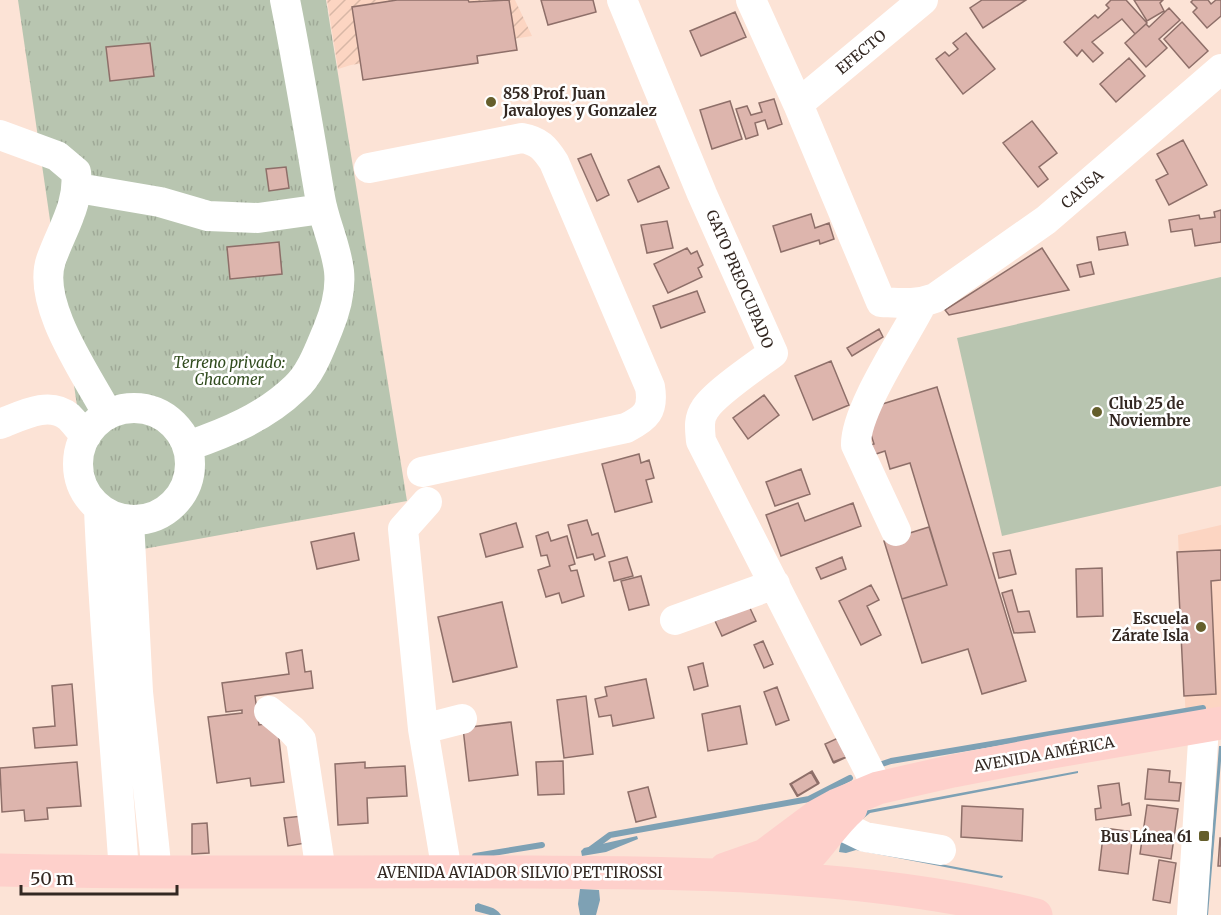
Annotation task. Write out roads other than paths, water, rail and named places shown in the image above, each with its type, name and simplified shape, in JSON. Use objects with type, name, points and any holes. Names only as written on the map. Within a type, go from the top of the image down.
[{"type":"main road","name":"AVENIDA AMÉRICA","points":[[712,874],[765,855],[817,816],[873,790],[953,771],[1052,752],[1213,725]]},
{"type":"main road","points":[[782,878],[818,848],[836,823],[873,790]]},
{"type":"main road","name":"AVENIDA AVIADOR SILVIO PETTIROSSI","points":[[0,870],[124,873],[712,874],[836,881],[932,894],[1036,915]]},
{"type":"street","points":[[188,446],[223,434],[263,413],[297,387],[312,364],[336,310],[340,274],[334,241],[322,209],[285,0]]},
{"type":"street","name":"GATO PREOCUPADO","points":[[622,0],[702,194],[773,352],[704,409],[699,425],[701,441],[775,584],[873,790]]},
{"type":"street","points":[[751,0],[798,104],[881,302],[905,304],[928,300]]},
{"type":"street","name":"EFECTO","points":[[798,104],[923,0]]},
{"type":"street","name":"CAUSA","points":[[928,300],[1046,220],[1221,69]]},
{"type":"street","points":[[0,135],[57,156],[76,172],[78,188],[69,219],[50,262],[47,279],[50,298],[60,328],[107,413]]},
{"type":"street","points":[[369,168],[522,138],[534,140],[545,148],[554,162],[650,387],[652,400],[648,413],[642,420],[626,428],[422,472]]},
{"type":"street","points":[[78,188],[160,202],[208,216],[258,218],[322,209]]},
{"type":"street","points":[[896,531],[856,445],[856,437],[867,405],[928,300]]},
{"type":"street","points":[[124,408],[140,408],[155,412],[175,424],[188,446],[191,462],[189,478],[183,492],[173,505],[160,514],[145,520],[113,517],[99,509],[88,497],[81,483],[78,467],[80,451],[86,436],[107,413],[124,408]]},
{"type":"street","points":[[0,424],[43,410],[57,411],[68,416],[86,436]]},
{"type":"street","points":[[427,502],[403,529],[423,729],[447,872]]},
{"type":"street","points":[[99,509],[102,586],[115,724],[124,873]]},
{"type":"street","points":[[129,520],[138,692],[157,873]]},
{"type":"street","points":[[675,621],[775,584]]},
{"type":"street","points":[[269,711],[301,740],[321,872]]},
{"type":"street","points":[[423,729],[462,719]]},
{"type":"street","points":[[1192,915],[1213,725]]},
{"type":"street","points":[[836,823],[866,837],[941,850]]},
{"type":"water","points":[[1219,746],[1221,746],[1221,761],[1208,915],[1206,915]]},
{"type":"water","points":[[1078,771],[1078,773],[870,813],[859,822],[865,811],[869,810]]},
{"type":"water","points":[[637,836],[638,839],[606,852],[582,856],[581,851],[584,848]]},
{"type":"water","points":[[842,837],[857,848],[1003,876],[1002,878],[856,850],[846,853],[839,852]]},
{"type":"water","points":[[580,889],[599,890],[600,900],[596,915],[580,915],[578,904]]},
{"type":"water","points":[[478,903],[493,908],[501,915],[475,911],[475,905]]},
{"type":"waterway","points":[[882,764],[1203,708]]},
{"type":"waterway","points":[[591,849],[610,835],[809,799],[850,778]]},
{"type":"waterway","points":[[475,856],[542,845]]},
{"type":"place","name":"858 Prof. Juan Javaloyes y Gonzalez","points":[[491,102]]},
{"type":"place","name":"Club 25 de Noviembre","points":[[1097,412]]},
{"type":"place","name":"Escuela Zárate Isla","points":[[1201,627]]},
{"type":"place","name":"Bus Línea 61","points":[[1204,836]]},
{"type":"park label","name":"Terreno privado: Chacomer","points":[[229,370]]}]
